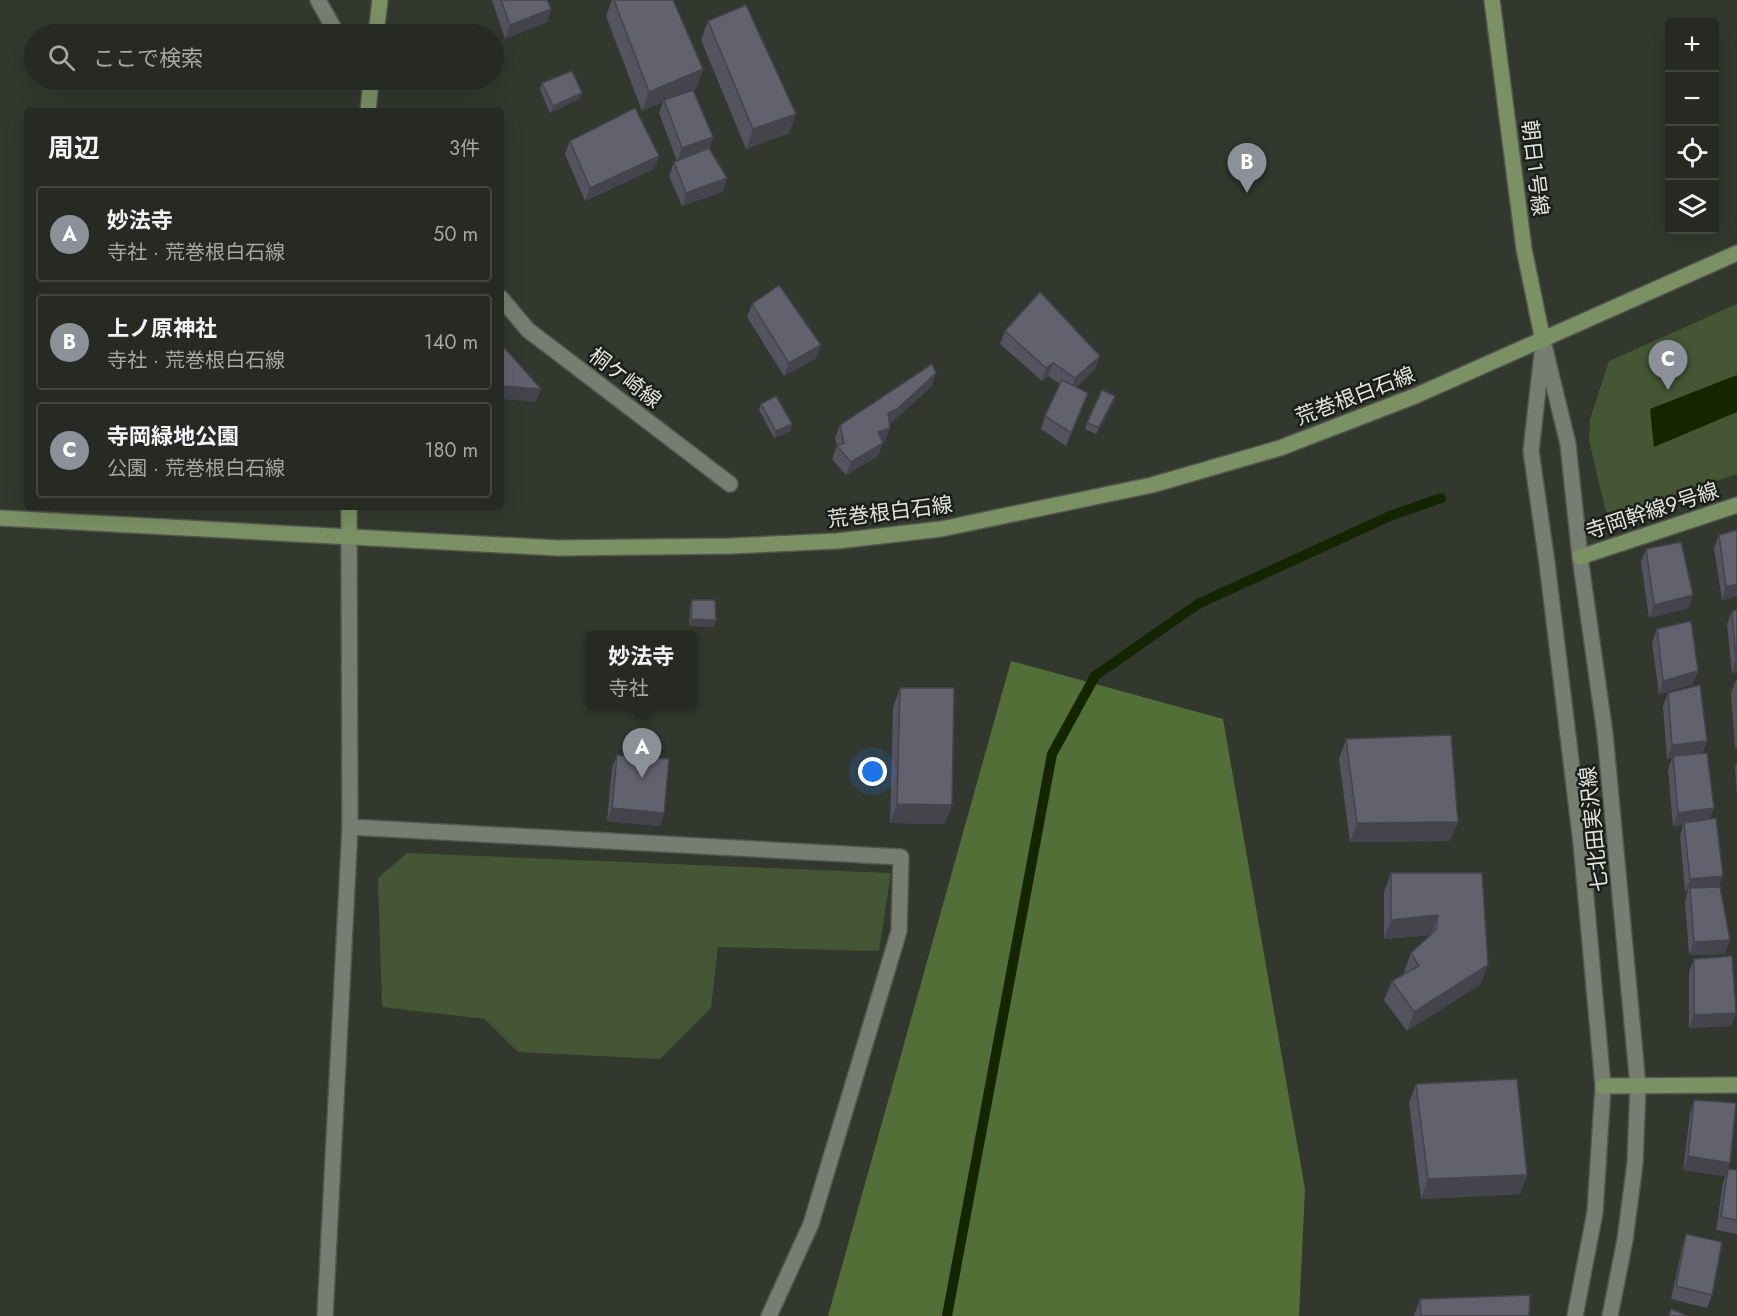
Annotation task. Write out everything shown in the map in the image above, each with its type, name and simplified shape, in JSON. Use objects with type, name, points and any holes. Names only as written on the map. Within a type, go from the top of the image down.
[{"type":"street","points":[[318,0],[331,24]]},
{"type":"street","points":[[377,24],[380,0]]},
{"type":"street","name":"朝日１号線","points":[[1492,0],[1524,249],[1543,341]]},
{"type":"street","points":[[368,90],[368,108]]},
{"type":"street","name":"荒巻根白石線","points":[[0,518],[558,548],[837,542],[942,529],[1152,485],[1280,448],[1415,396],[1737,253]]},
{"type":"street","name":"桐ケ崎線","points":[[504,302],[528,330],[730,484]]},
{"type":"street","points":[[1543,341],[1531,451],[1581,843],[1603,1086],[1595,1212],[1575,1316]]},
{"type":"street","name":"七北田実沢線","points":[[1543,341],[1568,444],[1605,734],[1638,1086],[1635,1163],[1625,1240],[1610,1316]]},
{"type":"street","name":"寺岡幹線９号線","points":[[1581,557],[1737,505]]},
{"type":"street","points":[[326,1316],[350,827],[350,510]]},
{"type":"street","points":[[350,827],[902,857],[899,931],[812,1224],[769,1316]]},
{"type":"street","points":[[1603,1086],[1737,1085]]},
{"type":"shaded area","points":[[1737,304],[1737,474],[1614,515],[1606,512],[1589,440],[1590,419],[1609,361]]},
{"type":"shaded area","points":[[1737,375],[1737,412],[1654,447],[1650,409]]},
{"type":"shaded area","points":[[1011,661],[1223,719],[1305,1189],[1299,1316],[828,1316]]},
{"type":"shaded area","points":[[407,853],[891,873],[879,951],[718,947],[711,1008],[660,1059],[518,1052],[485,1019],[382,1007],[378,878]]},
{"type":"building","points":[[501,0],[547,0],[551,9],[510,25]]},
{"type":"building","points":[[614,0],[673,0],[703,69],[649,92]]},
{"type":"building","points":[[746,5],[796,114],[753,129],[708,21]]},
{"type":"building","points":[[572,71],[582,93],[553,106],[542,83]]},
{"type":"building","points":[[693,90],[713,137],[682,148],[664,100]]},
{"type":"building","points":[[635,108],[659,156],[590,188],[570,141]]},
{"type":"building","points":[[709,148],[727,178],[686,193],[674,162]]},
{"type":"building","points":[[779,285],[821,345],[789,363],[752,304]]},
{"type":"building","points":[[1040,292],[1100,356],[1075,378],[1053,363],[1046,368],[1005,331]]},
{"type":"building","points":[[504,347],[541,389],[504,386]]},
{"type":"building","points":[[932,364],[936,373],[897,409],[888,413],[890,428],[878,432],[883,443],[851,462],[837,446],[844,443],[840,425]]},
{"type":"building","points":[[1062,380],[1088,393],[1071,433],[1045,416]]},
{"type":"building","points":[[1102,390],[1115,396],[1099,427],[1087,423]]},
{"type":"building","points":[[776,396],[792,424],[776,431],[761,404]]},
{"type":"building","points":[[1737,530],[1737,584],[1726,587],[1719,535]]},
{"type":"building","points":[[1681,542],[1693,595],[1654,605],[1646,549]]},
{"type":"building","points":[[692,600],[715,600],[716,620],[691,619]]},
{"type":"building","points":[[1737,610],[1737,659],[1736,659],[1732,611]]},
{"type":"building","points":[[1691,621],[1698,671],[1663,681],[1657,629]]},
{"type":"building","points":[[1700,685],[1707,741],[1672,745],[1668,693]]},
{"type":"building","points":[[900,688],[954,688],[952,805],[897,804]]},
{"type":"building","points":[[1451,735],[1458,822],[1357,823],[1346,739]]},
{"type":"building","points":[[1707,753],[1714,808],[1678,813],[1673,756]]},
{"type":"building","points":[[617,755],[669,759],[664,813],[612,808]]},
{"type":"building","points":[[1716,818],[1723,876],[1690,879],[1684,823]]},
{"type":"building","points":[[1391,873],[1482,873],[1488,965],[1414,1012],[1392,981],[1419,966],[1411,953],[1436,930],[1438,915],[1391,920]]},
{"type":"building","points":[[1720,887],[1730,940],[1694,942],[1690,888]]},
{"type":"building","points":[[1732,956],[1736,1013],[1694,1015],[1694,959]]},
{"type":"building","points":[[1517,1079],[1527,1175],[1428,1179],[1416,1084]]},
{"type":"building","points":[[1694,1100],[1736,1103],[1730,1163],[1688,1156]]},
{"type":"building","points":[[1728,1169],[1737,1170],[1737,1220],[1721,1217]]},
{"type":"building","points":[[1686,1234],[1722,1242],[1712,1295],[1676,1286]]},
{"type":"building","points":[[1530,1295],[1529,1316],[1421,1316],[1420,1299]]},
{"type":"building","points":[[1671,1309],[1688,1316],[1669,1316]]},
{"type":"waterway","points":[[947,1316],[1052,754],[1095,676],[1198,604],[1390,516],[1441,498]]},
{"type":"place","name":"上ノ原神社","points":[[1247,193]]},
{"type":"place","name":"寺岡緑地公園","points":[[1668,390]]},
{"type":"place","name":"妙法寺","points":[[642,778]]}]
